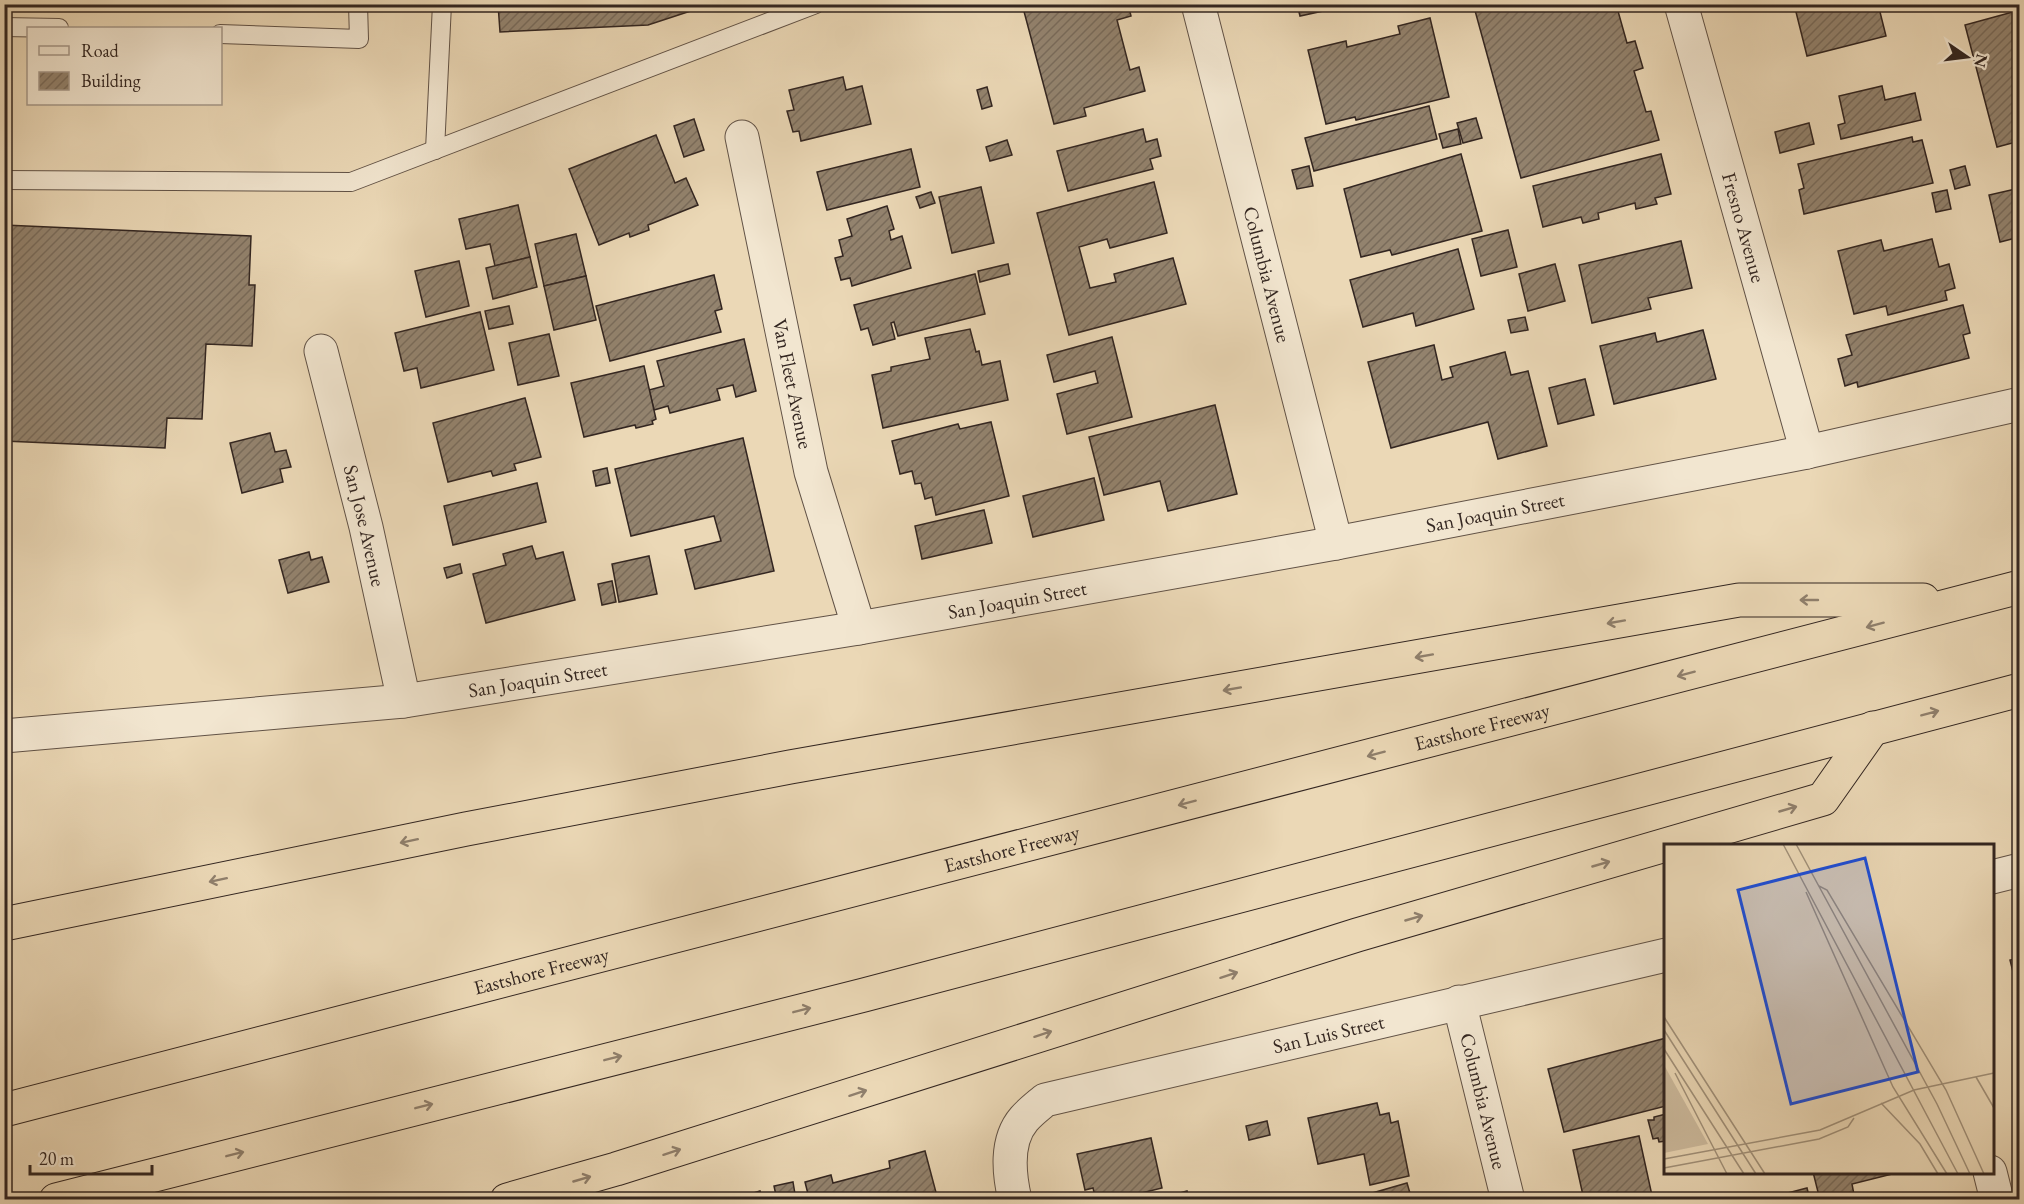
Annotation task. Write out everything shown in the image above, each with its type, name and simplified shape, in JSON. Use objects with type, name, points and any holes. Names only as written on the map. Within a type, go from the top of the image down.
[{"type":"highway","name":"Eastshore Freeway","points":[[18,1107],[2019,587]]},
{"type":"highway","points":[[4,924],[790,767],[1738,600],[1972,600]]},
{"type":"highway","points":[[56,1200],[864,995],[2019,690]]},
{"type":"highway","points":[[1669,844],[1823,799],[1873,728]]},
{"type":"highway","points":[[507,1200],[616,1169],[1357,935],[1664,845]]},
{"type":"street","name":"Columbia Avenue","points":[[1198,4],[1336,543]]},
{"type":"street","name":"Fresno Avenue","points":[[1681,4],[1807,452]]},
{"type":"street","name":"Van Fleet Avenue","points":[[742,137],[810,472],[859,628]]},
{"type":"street","name":"San Jose Avenue","points":[[321,351],[366,527],[404,701]]},
{"type":"street","name":"San Joaquin Street","points":[[4,736],[404,701],[859,628],[1336,543],[1807,452],[2019,404]]},
{"type":"street","points":[[1994,876],[2019,870]]},
{"type":"street","name":"San Luis Street","points":[[1015,1200],[1010,1176],[1012,1142],[1023,1119],[1045,1100],[1664,955]]},
{"type":"street","name":"Columbia Avenue","points":[[1459,1002],[1508,1200]]},
{"type":"street","points":[[1990,1174],[1997,1200]]},
{"type":"lane","points":[[222,34],[359,39],[358,4]]},
{"type":"lane","points":[[435,150],[442,4]]},
{"type":"lane","points":[[4,180],[351,182],[816,4]]},
{"type":"lane","points":[[4,27],[27,27]]},
{"type":"building","points":[[498,4],[712,4],[648,25],[500,32]]},
{"type":"building","points":[[1022,4],[1128,4],[1131,16],[1117,20],[1130,70],[1139,67],[1145,91],[1084,108],[1086,116],[1054,124]]},
{"type":"building","points":[[1297,4],[1355,4],[1300,16]]},
{"type":"building","points":[[1482,4],[1616,4],[1627,43],[1635,41],[1643,68],[1634,71],[1646,112],[1651,111],[1659,140],[1521,178],[1474,7]]},
{"type":"building","points":[[1794,4],[1878,4],[1886,36],[1807,56]]},
{"type":"building","points":[[2020,10],[2020,141],[1997,147],[1965,25]]},
{"type":"building","points":[[1430,18],[1449,97],[1356,120],[1355,117],[1326,124],[1308,50],[1346,41],[1347,47],[1400,34],[1398,26]]},
{"type":"building","points":[[843,77],[846,90],[862,86],[871,124],[801,141],[799,131],[793,132],[787,111],[794,110],[789,90]]},
{"type":"building","points":[[1882,86],[1885,100],[1915,93],[1921,120],[1841,139],[1838,125],[1845,123],[1839,96]]},
{"type":"building","points":[[987,87],[992,106],[982,109],[977,90]]},
{"type":"building","points":[[1429,106],[1437,139],[1314,171],[1305,138]]},
{"type":"building","points":[[1476,118],[1482,138],[1463,143],[1457,123]]},
{"type":"building","points":[[694,119],[704,150],[684,157],[674,126]]},
{"type":"building","points":[[1809,123],[1814,144],[1780,153],[1775,132]]},
{"type":"building","points":[[1143,129],[1146,142],[1157,139],[1161,156],[1150,159],[1153,169],[1068,191],[1057,151]]},
{"type":"building","points":[[1458,129],[1461,144],[1443,148],[1439,134]]},
{"type":"building","points":[[656,135],[675,183],[686,178],[698,205],[648,225],[649,230],[630,237],[629,233],[599,245],[569,169]]},
{"type":"building","points":[[1912,137],[1913,142],[1922,140],[1933,183],[1804,214],[1799,190],[1804,188],[1798,164]]},
{"type":"building","points":[[1007,140],[1012,155],[990,161],[986,147]]},
{"type":"building","points":[[911,149],[920,187],[827,210],[817,172]]},
{"type":"building","points":[[1461,154],[1482,231],[1392,255],[1390,250],[1361,257],[1344,189]]},
{"type":"building","points":[[1661,154],[1671,194],[1655,198],[1657,204],[1636,209],[1635,203],[1598,213],[1599,219],[1583,223],[1581,217],[1543,227],[1533,186]]},
{"type":"building","points":[[1309,166],[1313,186],[1297,189],[1292,170]]},
{"type":"building","points":[[1965,166],[1970,185],[1955,189],[1950,170]]},
{"type":"building","points":[[1154,182],[1167,233],[1110,248],[1107,239],[1079,247],[1090,288],[1116,282],[1114,274],[1173,258],[1186,304],[1069,335],[1037,213]]},
{"type":"building","points":[[981,187],[994,243],[952,253],[939,197]]},
{"type":"building","points":[[2020,188],[2020,237],[2000,242],[1989,195]]},
{"type":"building","points":[[1947,190],[1951,209],[1936,212],[1932,193]]},
{"type":"building","points":[[931,192],[935,203],[920,208],[916,197]]},
{"type":"building","points":[[518,205],[530,257],[495,266],[490,244],[466,249],[459,219]]},
{"type":"building","points":[[887,206],[894,229],[889,231],[891,240],[902,236],[911,268],[852,286],[850,278],[841,280],[835,258],[843,256],[839,240],[852,236],[847,219]]},
{"type":"building","points":[[4,225],[251,236],[249,285],[255,285],[252,346],[206,344],[202,419],[167,418],[165,448],[4,441]]},
{"type":"building","points":[[1508,230],[1517,267],[1481,276],[1472,239]]},
{"type":"building","points":[[576,234],[586,276],[544,286],[535,244]]},
{"type":"building","points":[[1932,239],[1939,267],[1949,264],[1955,288],[1945,291],[1947,300],[1888,315],[1886,306],[1854,314],[1838,251],[1881,240],[1884,251]]},
{"type":"building","points":[[1681,241],[1692,288],[1648,298],[1651,309],[1592,323],[1579,265]]},
{"type":"building","points":[[1458,249],[1474,309],[1416,326],[1413,313],[1363,327],[1350,280]]},
{"type":"building","points":[[530,257],[537,287],[493,299],[486,268]]},
{"type":"building","points":[[459,261],[469,306],[426,317],[415,271]]},
{"type":"building","points":[[1008,264],[1010,274],[980,282],[978,271]]},
{"type":"building","points":[[1555,264],[1565,301],[1528,311],[1519,274]]},
{"type":"building","points":[[975,274],[985,314],[898,336],[894,322],[891,323],[895,339],[873,345],[868,328],[861,330],[854,305]]},
{"type":"building","points":[[714,275],[722,309],[715,311],[721,332],[610,361],[596,306]]},
{"type":"building","points":[[586,276],[596,320],[554,330],[544,286]]},
{"type":"building","points":[[1963,305],[1970,333],[1963,335],[1969,358],[1858,387],[1857,382],[1845,386],[1838,359],[1852,355],[1846,335]]},
{"type":"building","points":[[509,306],[513,324],[489,329],[485,311]]},
{"type":"building","points":[[480,312],[494,370],[421,388],[417,368],[404,371],[395,333]]},
{"type":"building","points":[[1525,317],[1528,330],[1511,333],[1508,320]]},
{"type":"building","points":[[970,329],[982,365],[1000,361],[1008,400],[883,428],[872,375],[891,371],[891,367],[930,359],[925,338]]},
{"type":"building","points":[[1703,330],[1716,379],[1614,404],[1600,346],[1655,333],[1657,342]]},
{"type":"building","points":[[549,334],[559,376],[518,385],[509,343]]},
{"type":"building","points":[[1112,337],[1132,417],[1067,434],[1057,394],[1098,383],[1095,371],[1054,382],[1047,355]]},
{"type":"building","points":[[744,339],[756,391],[736,397],[733,385],[717,389],[720,400],[670,413],[668,406],[654,410],[649,390],[664,386],[657,361]]},
{"type":"building","points":[[1434,345],[1442,380],[1453,377],[1450,367],[1505,352],[1511,375],[1528,371],[1547,446],[1498,459],[1488,422],[1391,448],[1368,362]]},
{"type":"building","points":[[644,366],[656,419],[652,421],[653,424],[636,428],[635,425],[584,437],[571,383]]},
{"type":"building","points":[[1585,379],[1594,415],[1558,424],[1549,388]]},
{"type":"building","points":[[525,398],[541,457],[514,464],[516,470],[493,476],[491,471],[448,482],[433,423]]},
{"type":"building","points":[[1215,405],[1237,494],[1168,511],[1160,481],[1104,495],[1089,437]]},
{"type":"building","points":[[991,422],[1009,496],[936,515],[932,497],[925,499],[921,483],[915,484],[912,471],[900,474],[892,441],[958,424],[960,429]]},
{"type":"building","points":[[270,433],[275,452],[286,450],[291,467],[280,469],[283,482],[242,493],[230,443]]},
{"type":"building","points":[[743,438],[774,571],[695,589],[685,550],[721,541],[714,516],[631,536],[615,469]]},
{"type":"building","points":[[607,468],[610,483],[596,486],[593,471]]},
{"type":"building","points":[[1094,478],[1104,520],[1033,537],[1023,496]]},
{"type":"building","points":[[537,483],[546,522],[453,545],[444,506]]},
{"type":"building","points":[[984,510],[992,543],[922,559],[915,526]]},
{"type":"building","points":[[532,546],[536,559],[563,552],[575,600],[486,623],[473,574],[506,565],[503,554]]},
{"type":"building","points":[[309,552],[311,560],[322,557],[329,582],[288,593],[279,560]]},
{"type":"building","points":[[649,556],[657,594],[619,602],[612,564]]},
{"type":"building","points":[[460,564],[462,573],[447,578],[444,568]]},
{"type":"building","points":[[612,581],[616,602],[602,605],[598,584]]},
{"type":"building","points":[[2020,942],[2020,999],[2010,960],[2016,959],[2013,943]]},
{"type":"building","points":[[1664,1039],[1664,1107],[1564,1132],[1548,1069]]},
{"type":"building","points":[[1377,1103],[1380,1115],[1389,1113],[1391,1123],[1398,1121],[1409,1176],[1370,1185],[1364,1154],[1318,1164],[1308,1118]]},
{"type":"building","points":[[1664,1114],[1664,1141],[1659,1142],[1658,1138],[1653,1139],[1648,1120],[1654,1120],[1654,1117]]},
{"type":"building","points":[[1267,1121],[1270,1135],[1249,1140],[1246,1126]]},
{"type":"building","points":[[1639,1136],[1653,1200],[1584,1200],[1573,1150]]},
{"type":"building","points":[[1151,1138],[1162,1188],[1113,1200],[1096,1200],[1093,1188],[1085,1190],[1077,1154]]},
{"type":"building","points":[[925,1151],[938,1200],[806,1200],[809,1198],[805,1182],[831,1175],[833,1183],[890,1168],[889,1161]]},
{"type":"building","points":[[1814,1174],[1892,1174],[1852,1184],[1855,1200],[1820,1200]]},
{"type":"building","points":[[793,1182],[796,1200],[777,1200],[774,1186]]},
{"type":"building","points":[[1407,1183],[1412,1200],[1348,1200]]},
{"type":"building","points":[[1807,1188],[1810,1200],[1765,1200],[1765,1199]]},
{"type":"building","points":[[760,1191],[763,1200],[745,1200],[744,1196]]},
{"type":"building","points":[[1187,1191],[1189,1200],[1176,1200],[1176,1194]]}]
